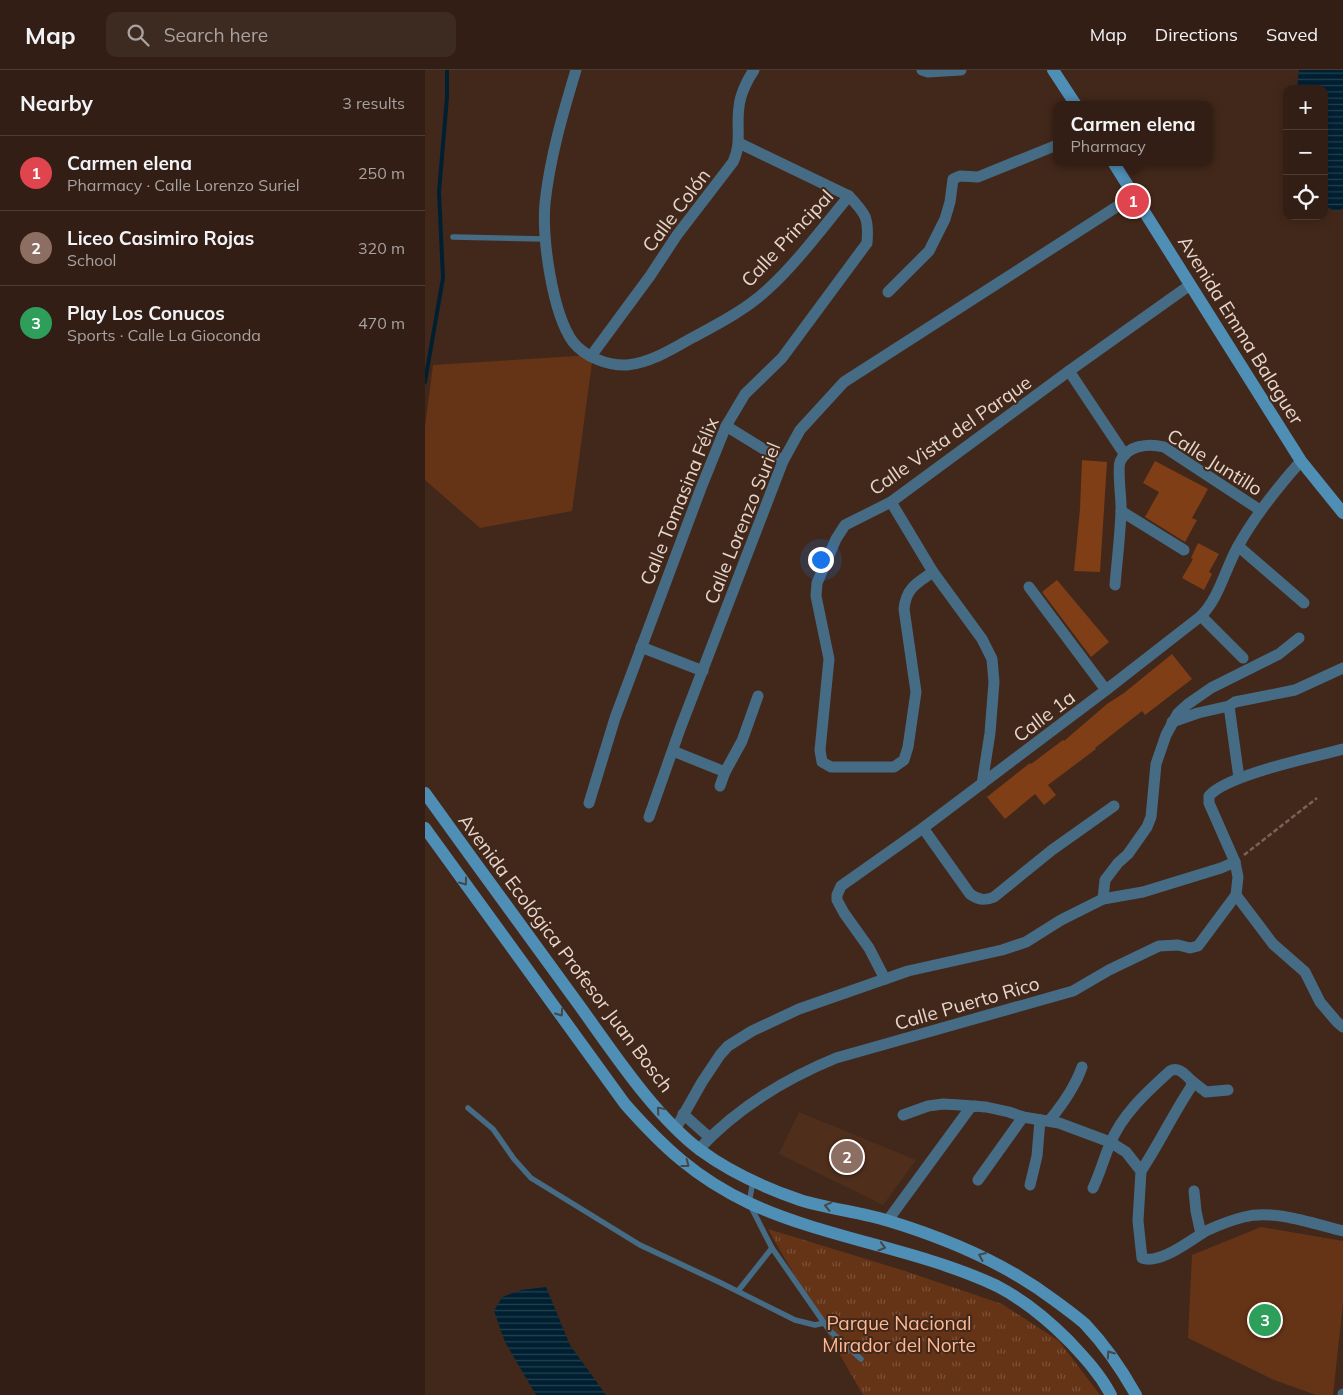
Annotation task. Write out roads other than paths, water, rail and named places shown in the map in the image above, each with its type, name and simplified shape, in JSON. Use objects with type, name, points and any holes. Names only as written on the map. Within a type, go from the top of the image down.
[{"type":"street","name":"Calle Principal","points":[[576,70],[555,143],[545,203],[544,239],[562,323],[574,343],[591,356],[612,364],[628,365],[653,358],[672,350],[742,309],[766,291],[786,270],[849,196]]},
{"type":"street","name":"Calle Colón","points":[[591,356],[650,276],[677,235],[733,162],[739,143],[739,106],[748,79],[754,70]]},
{"type":"street","points":[[922,70],[929,72],[961,70]]},
{"type":"street","points":[[1053,70],[1073,101]]},
{"type":"street","name":"Calle Tomasina Félix","points":[[589,802],[615,718],[726,426],[745,394],[782,358],[867,243],[868,224],[862,210],[849,196],[739,143]]},
{"type":"street","points":[[888,292],[929,251],[945,219],[950,202],[953,179],[960,176],[978,176],[1053,147]]},
{"type":"street","name":"Avenida Emma Balaguer","points":[[1116,166],[1301,461],[1343,514]]},
{"type":"street","name":"Calle Lorenzo Suriel","points":[[649,817],[783,460],[800,430],[845,382],[1135,195]]},
{"type":"street","name":"Calle Vista del Parque","points":[[933,572],[911,587],[905,598],[903,609],[916,692],[908,748],[904,760],[894,767],[831,767],[822,762],[820,750],[829,658],[816,596],[817,583],[836,539],[845,525],[891,502],[1190,285]]},
{"type":"street","points":[[1069,371],[1125,455],[1119,463],[1121,511],[1115,586]]},
{"type":"street","points":[[726,426],[783,460]]},
{"type":"street","name":"Calle Juntillo","points":[[1125,455],[1136,447],[1151,444],[1164,447],[1260,510]]},
{"type":"street","name":"Calle 1a","points":[[885,979],[869,948],[844,914],[837,900],[841,886],[982,784],[1201,616],[1213,601],[1238,546],[1260,510],[1301,461]]},
{"type":"street","points":[[891,502],[933,572],[982,639],[992,659],[994,682],[990,733],[982,784]]},
{"type":"street","points":[[1121,511],[1184,550]]},
{"type":"street","points":[[1238,546],[1304,604]]},
{"type":"street","points":[[1029,587],[1106,690]]},
{"type":"street","points":[[1201,616],[1243,658]]},
{"type":"street","points":[[1103,899],[1105,880],[1118,863],[1128,854],[1147,827],[1151,817],[1156,764],[1172,722],[1178,713],[1211,688],[1279,654],[1299,638]]},
{"type":"street","points":[[641,647],[703,671]]},
{"type":"street","points":[[1172,722],[1198,712],[1229,706],[1235,702],[1295,690],[1343,668]]},
{"type":"street","points":[[720,786],[725,772],[742,741],[758,696]]},
{"type":"street","points":[[1229,706],[1239,778]]},
{"type":"street","points":[[1343,749],[1239,778],[1213,791],[1209,796],[1209,803],[1235,862],[1237,877],[1236,895],[1273,944],[1305,972],[1320,1002],[1343,1027]]},
{"type":"street","points":[[673,751],[725,772]]},
{"type":"street","name":"Avenida Ecológica Profesor Juan Bosch","points":[[425,793],[620,1062],[676,1128],[699,1149],[729,1169],[800,1200],[888,1220],[964,1248],[995,1262],[1031,1282],[1084,1324],[1104,1346],[1127,1378],[1136,1395]]},
{"type":"street","points":[[923,828],[970,894],[982,900],[994,897],[1052,850],[1114,806]]},
{"type":"street","name":"Avenida Ecológica Profesor Juan Bosch","points":[[425,828],[625,1104],[653,1136],[679,1160],[711,1183],[749,1203],[788,1219],[962,1272],[998,1287],[1026,1304],[1050,1322],[1088,1361],[1111,1395]]},
{"type":"street","points":[[448,861],[466,850]]},
{"type":"street","points":[[676,1128],[711,1066],[728,1046],[739,1038],[799,1009],[908,971],[1002,950],[1026,942],[1061,920],[1103,899],[1143,892],[1235,862]]},
{"type":"street","name":"Calle Puerto Rico","points":[[699,1149],[709,1137],[740,1111],[806,1070],[836,1058],[1073,991],[1109,970],[1159,946],[1179,945],[1190,948],[1198,946],[1236,895]]},
{"type":"street","points":[[1030,1185],[1045,1120],[1067,1099],[1082,1067]]},
{"type":"street","points":[[1093,1188],[1102,1168],[1110,1142],[1127,1115],[1145,1093],[1170,1071],[1174,1069],[1180,1070],[1206,1092],[1228,1090]]},
{"type":"street","points":[[1192,1081],[1191,1087],[1141,1171],[1138,1221],[1142,1258],[1148,1260],[1173,1251],[1201,1234],[1246,1216],[1277,1216],[1343,1231]]},
{"type":"street","points":[[903,1115],[928,1106],[943,1104],[975,1106],[1009,1112],[1023,1118],[1059,1122],[1110,1142],[1126,1152],[1141,1171]]},
{"type":"street","points":[[888,1220],[970,1108],[975,1106]]},
{"type":"street","points":[[683,1114],[709,1137]]},
{"type":"street","points":[[978,1180],[1023,1118]]},
{"type":"street","points":[[1194,1191],[1201,1234]]},
{"type":"lane","points":[[453,238],[544,239]]},
{"type":"lane","points":[[468,1108],[493,1129],[514,1159],[531,1178],[640,1245],[795,1320],[815,1325],[824,1323]]},
{"type":"lane","points":[[753,1181],[749,1203],[772,1248],[829,1330],[861,1359]]},
{"type":"lane","points":[[738,1291],[772,1248]]},
{"type":"water","points":[[1299,70],[1343,70],[1343,209],[1335,211],[1328,207],[1328,85],[1297,85]]},
{"type":"water","points":[[546,1287],[570,1345],[606,1395],[536,1395],[505,1342],[494,1311],[502,1297],[521,1290]]},
{"type":"waterway","points":[[425,382],[443,278],[439,192],[447,97],[447,70]]},
{"type":"place","name":"Carmen elena","points":[[1133,201]]},
{"type":"place","name":"Liceo Casimiro Rojas","points":[[847,1157]]},
{"type":"place","name":"Play Los Conucos","points":[[1265,1320]]},
{"type":"park label","name":"Parque Nacional Mirador del Norte","points":[[899,1334]]}]
